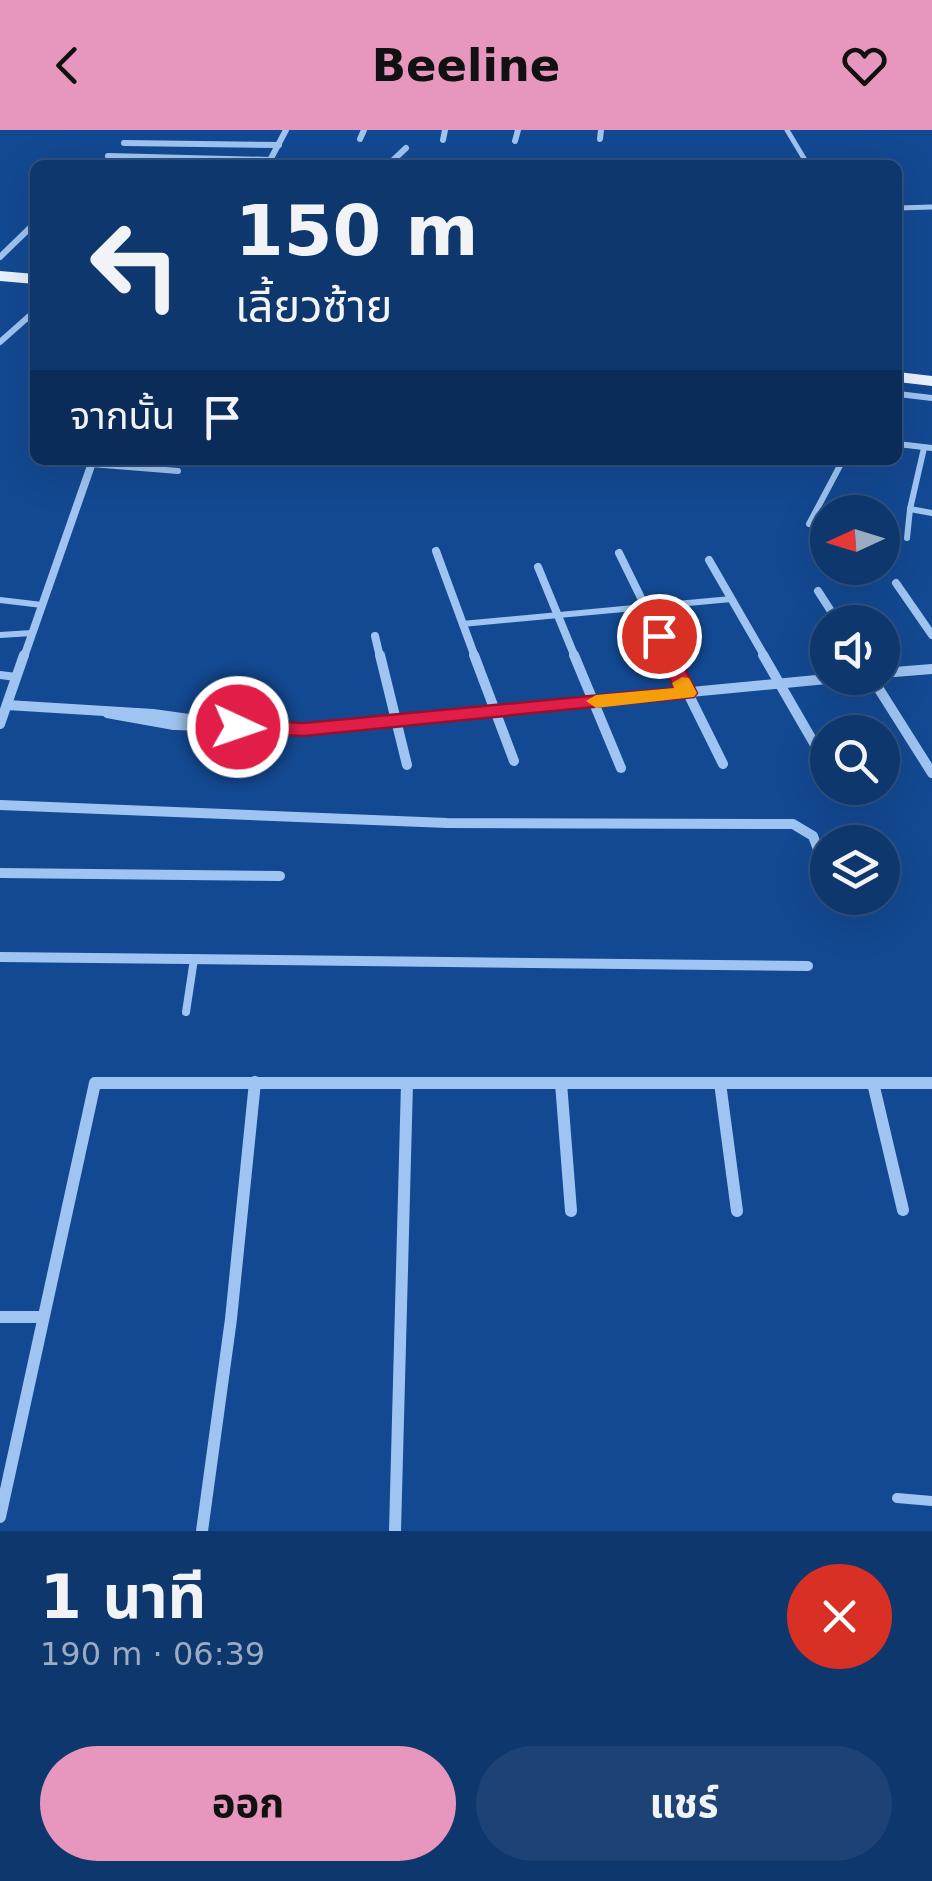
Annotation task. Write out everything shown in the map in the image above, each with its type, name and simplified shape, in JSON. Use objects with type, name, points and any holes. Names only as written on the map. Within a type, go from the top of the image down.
[{"type":"main road","points":[[0,266],[30,269]]},
{"type":"main road","points":[[0,276],[30,279]]},
{"type":"main road","points":[[902,366],[932,370]]},
{"type":"main road","points":[[902,377],[932,381]]},
{"type":"street","points":[[271,160],[286,130]]},
{"type":"street","points":[[360,139],[364,130]]},
{"type":"street","points":[[443,140],[445,130]]},
{"type":"street","points":[[516,141],[518,130]]},
{"type":"street","points":[[124,143],[279,145]]},
{"type":"street","points":[[393,160],[406,148]]},
{"type":"street","points":[[108,156],[216,160]]},
{"type":"street","points":[[0,257],[30,228]]},
{"type":"street","points":[[0,240],[19,241]]},
{"type":"street","points":[[0,342],[30,315]]},
{"type":"street","points":[[0,724],[91,465]]},
{"type":"street","points":[[436,551],[514,762]]},
{"type":"street","points":[[620,553],[723,764]]},
{"type":"street","points":[[709,560],[810,737]]},
{"type":"street","points":[[538,567],[621,768]]},
{"type":"street","points":[[897,585],[932,636]]},
{"type":"street","points":[[818,591],[827,605]]},
{"type":"street","points":[[375,636],[407,765]]},
{"type":"street","points":[[900,672],[932,669]]},
{"type":"street","points":[[6,705],[107,713],[140,722],[304,729],[810,680]]},
{"type":"street","points":[[883,695],[932,773]]},
{"type":"street","points":[[0,805],[447,823],[794,824],[810,834]]},
{"type":"street","points":[[0,873],[280,876]]},
{"type":"street","points":[[0,957],[808,966]]},
{"type":"street","points":[[0,1517],[95,1082],[932,1083]]},
{"type":"street","points":[[202,1531],[231,1319],[254,1082]]},
{"type":"street","points":[[561,1083],[571,1212]]},
{"type":"street","points":[[720,1083],[737,1211]]},
{"type":"street","points":[[873,1083],[902,1210]]},
{"type":"street","points":[[395,1531],[407,1084]]},
{"type":"street","points":[[0,1317],[42,1317]]},
{"type":"lane","points":[[787,130],[805,160]]},
{"type":"lane","points":[[902,208],[932,207]]},
{"type":"lane","points":[[902,394],[932,398]]},
{"type":"lane","points":[[902,445],[928,448],[910,509],[906,538]]},
{"type":"lane","points":[[118,465],[178,472]]},
{"type":"lane","points":[[809,524],[840,465]]},
{"type":"lane","points":[[910,509],[932,513]]},
{"type":"lane","points":[[462,624],[731,599]]},
{"type":"lane","points":[[0,600],[42,605]]},
{"type":"lane","points":[[0,635],[32,633]]},
{"type":"lane","points":[[0,676],[16,677]]},
{"type":"lane","points":[[186,1012],[194,959]]},
{"type":"lane","points":[[897,1498],[932,1502]]},
{"type":"slow traffic","points":[[596,701],[687,693],[682,683]]},
{"type":"route","points":[[238,727],[304,729],[687,693],[659,636]]}]
